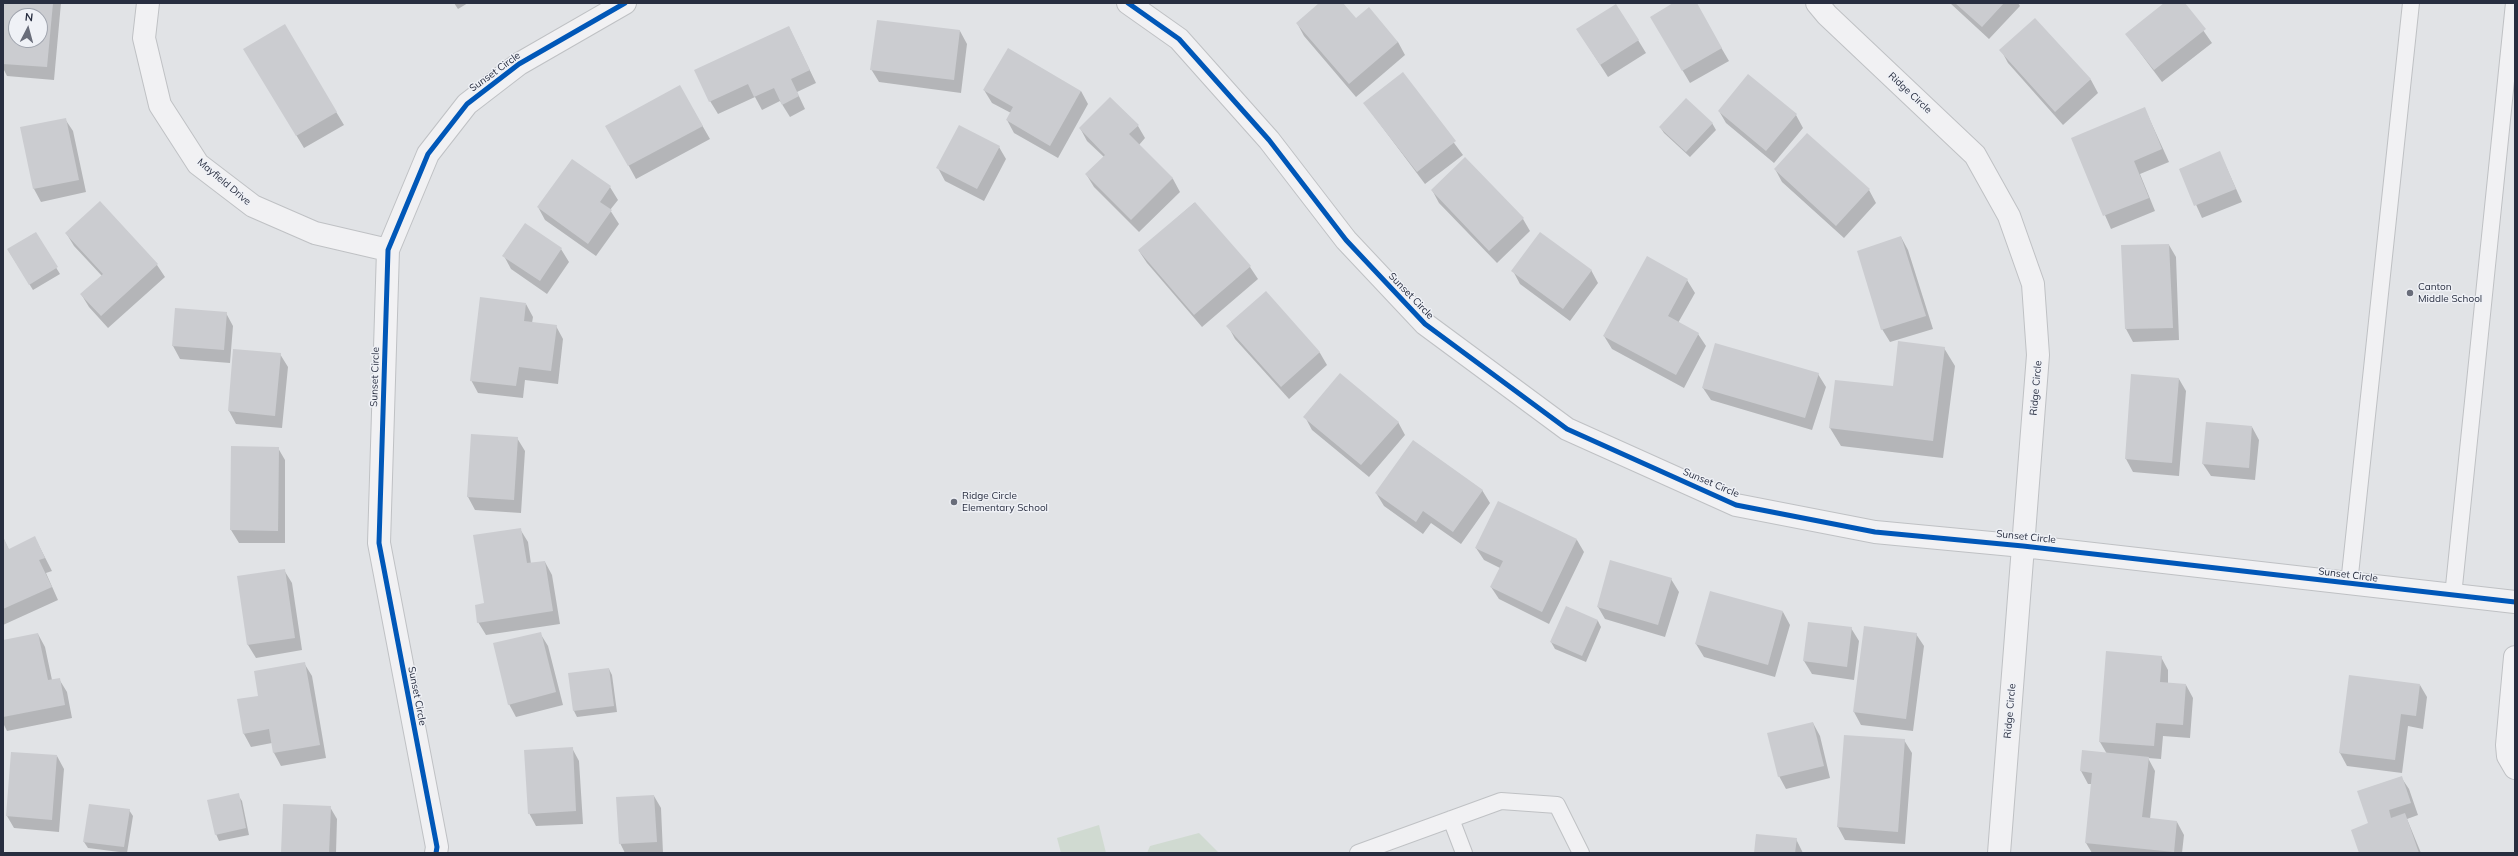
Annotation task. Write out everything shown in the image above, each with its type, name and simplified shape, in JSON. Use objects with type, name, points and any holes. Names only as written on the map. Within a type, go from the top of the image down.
[{"type":"street","name":"Mayfield Drive","points":[[148,3],[144,38],[160,105],[198,164],[253,206],[315,233],[388,250]]},
{"type":"street","name":"Sunset Circle","points":[[436,853],[437,847],[379,543],[388,250],[428,154],[467,104],[519,64],[624,3]]},
{"type":"street","name":"Sunset Circle","points":[[1128,3],[1179,39],[1269,140],[1346,240],[1424,324],[1567,429],[1736,505],[1875,532],[2023,546],[2515,602]]},
{"type":"street","name":"Ridge Circle","points":[[1817,3],[1826,15],[1975,155],[2009,216],[2033,284],[2038,355],[1999,853]]},
{"type":"street","points":[[2515,657],[2507,745],[2508,756],[2515,768]]},
{"type":"lane","points":[[2349,584],[2411,3]]},
{"type":"lane","points":[[2453,596],[2514,3]]},
{"type":"lane","points":[[1358,853],[1501,801],[1557,805],[1581,853]]},
{"type":"lane","points":[[1451,819],[1464,853]]},
{"type":"shaded area","points":[[1099,825],[1106,853],[1061,853],[1057,838]]},
{"type":"shaded area","points":[[1199,833],[1219,853],[1147,853],[1150,846]]},
{"type":"building","points":[[4,3],[53,3],[47,67],[3,64]]},
{"type":"building","points":[[1319,3],[1343,3],[1356,18],[1369,7],[1398,42],[1349,84],[1296,23]]},
{"type":"building","points":[[1673,3],[1697,3],[1722,48],[1682,71],[1650,17]]},
{"type":"building","points":[[1955,3],[2004,3],[1982,27]]},
{"type":"building","points":[[2164,3],[2185,3],[2206,29],[2154,70],[2125,34]]},
{"type":"building","points":[[1616,4],[1639,40],[1600,65],[1576,29]]},
{"type":"building","points":[[2035,18],[2091,79],[2055,112],[1999,50]]},
{"type":"building","points":[[877,20],[960,30],[954,80],[870,70]]},
{"type":"building","points":[[285,24],[337,112],[296,136],[243,49]]},
{"type":"building","points":[[789,26],[810,70],[791,79],[799,96],[782,105],[774,88],[754,97],[748,84],[709,102],[694,70]]},
{"type":"building","points":[[1008,48],[1081,91],[1050,146],[1006,120],[1013,107],[983,90]]},
{"type":"building","points":[[1403,72],[1456,141],[1417,172],[1363,103]]},
{"type":"building","points":[[1748,74],[1797,114],[1766,151],[1718,111]]},
{"type":"building","points":[[680,85],[703,126],[628,166],[605,126]]},
{"type":"building","points":[[1110,97],[1139,125],[1129,134],[1173,178],[1131,220],[1085,174],[1105,155],[1079,128]]},
{"type":"building","points":[[1686,98],[1713,123],[1686,152],[1659,127]]},
{"type":"building","points":[[2145,107],[2162,149],[2134,161],[2149,198],[2103,216],[2071,138]]},
{"type":"building","points":[[66,118],[79,180],[33,189],[20,127]]},
{"type":"building","points":[[959,125],[1000,146],[977,189],[936,168]]},
{"type":"building","points":[[1807,133],[1870,189],[1836,226],[1774,169]]},
{"type":"building","points":[[2220,151],[2236,189],[2194,206],[2179,169]]},
{"type":"building","points":[[1465,157],[1524,218],[1489,251],[1431,190]]},
{"type":"building","points":[[572,159],[611,186],[600,202],[612,210],[588,244],[537,207]]},
{"type":"building","points":[[100,201],[158,264],[101,316],[80,294],[103,274],[65,233]]},
{"type":"building","points":[[1195,202],[1251,266],[1194,315],[1138,250]]},
{"type":"building","points":[[525,223],[562,248],[540,281],[502,256]]},
{"type":"building","points":[[36,232],[58,267],[29,285],[7,249]]},
{"type":"building","points":[[1540,232],[1592,270],[1563,309],[1511,271]]},
{"type":"building","points":[[1901,236],[1926,316],[1881,330],[1857,251]]},
{"type":"building","points":[[2169,244],[2173,328],[2125,329],[2121,245]]},
{"type":"building","points":[[1647,256],[1688,279],[1668,316],[1699,333],[1676,375],[1603,336]]},
{"type":"building","points":[[1266,291],[1320,352],[1281,387],[1226,326]]},
{"type":"building","points":[[480,297],[526,303],[524,321],[557,325],[551,371],[519,367],[516,386],[470,381]]},
{"type":"building","points":[[175,308],[227,312],[224,350],[172,346]]},
{"type":"building","points":[[1898,341],[1945,347],[1933,441],[1829,428],[1835,380],[1893,386]]},
{"type":"building","points":[[1715,343],[1819,373],[1805,418],[1702,388]]},
{"type":"building","points":[[233,349],[281,353],[275,416],[228,411]]},
{"type":"building","points":[[1340,373],[1399,422],[1361,465],[1303,417]]},
{"type":"building","points":[[2131,374],[2179,378],[2172,463],[2125,459]]},
{"type":"building","points":[[2206,422],[2252,426],[2249,468],[2202,464]]},
{"type":"building","points":[[471,434],[518,437],[514,500],[467,497]]},
{"type":"building","points":[[1413,440],[1483,490],[1453,532],[1423,511],[1416,522],[1375,493]]},
{"type":"building","points":[[231,446],[279,447],[278,531],[230,530]]},
{"type":"building","points":[[1498,501],[1577,539],[1542,612],[1490,587],[1503,561],[1475,548]]},
{"type":"building","points":[[521,528],[527,563],[545,561],[553,611],[477,623],[475,605],[484,603],[473,535]]},
{"type":"building","points":[[35,536],[45,558],[39,560],[52,587],[3,609],[3,537],[9,549]]},
{"type":"building","points":[[1610,560],[1672,578],[1658,625],[1597,607]]},
{"type":"building","points":[[285,569],[295,638],[247,645],[237,576]]},
{"type":"building","points":[[1710,591],[1783,611],[1768,665],[1695,644]]},
{"type":"building","points":[[1566,606],[1598,620],[1582,656],[1550,642]]},
{"type":"building","points":[[1808,622],[1852,627],[1847,667],[1803,661]]},
{"type":"building","points":[[1864,626],[1917,633],[1906,719],[1853,712]]},
{"type":"building","points":[[541,632],[556,692],[508,705],[493,643]]},
{"type":"building","points":[[38,633],[48,680],[60,678],[65,705],[3,717],[3,640]]},
{"type":"building","points":[[2106,651],[2162,656],[2160,682],[2186,684],[2183,725],[2156,723],[2154,746],[2099,742]]},
{"type":"building","points":[[305,662],[320,745],[273,753],[269,729],[243,734],[237,699],[258,696],[254,671]]},
{"type":"building","points":[[609,668],[614,706],[573,711],[568,673]]},
{"type":"building","points":[[2349,675],[2420,684],[2416,716],[2401,714],[2395,760],[2339,753]]},
{"type":"building","points":[[1813,722],[1824,766],[1778,777],[1767,733]]},
{"type":"building","points":[[1844,735],[1905,739],[1898,832],[1837,827]]},
{"type":"building","points":[[573,747],[576,811],[528,814],[524,750]]},
{"type":"building","points":[[2082,750],[2149,757],[2142,817],[2177,821],[2174,852],[2085,843],[2092,773],[2080,771]]},
{"type":"building","points":[[11,752],[57,755],[52,820],[6,816]]},
{"type":"building","points":[[2402,776],[2411,803],[2389,810],[2391,818],[2405,813],[2419,853],[2359,853],[2351,830],[2368,823],[2357,791]]},
{"type":"building","points":[[239,793],[246,828],[215,835],[207,800]]},
{"type":"building","points":[[654,795],[657,842],[619,844],[616,797]]},
{"type":"building","points":[[89,804],[130,809],[124,847],[83,842]]},
{"type":"building","points":[[283,804],[331,806],[329,853],[281,853]]},
{"type":"building","points":[[1756,834],[1797,838],[1795,853],[1754,853]]},
{"type":"cycle path","points":[[436,853],[437,847],[379,543],[388,250],[428,154],[467,104],[519,64],[625,3]]},
{"type":"cycle path","points":[[1128,3],[1179,39],[1269,140],[1346,240],[1425,324],[1567,429],[1736,505],[1875,532],[2023,546],[2515,602]]},
{"type":"place","name":"Canton Middle School","points":[[2410,293]]},
{"type":"place","name":"Ridge Circle Elementary School","points":[[954,502]]}]
